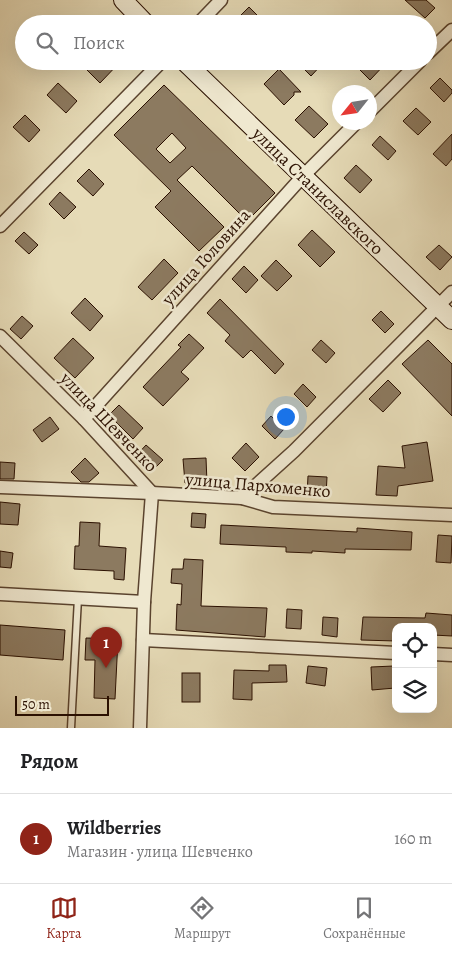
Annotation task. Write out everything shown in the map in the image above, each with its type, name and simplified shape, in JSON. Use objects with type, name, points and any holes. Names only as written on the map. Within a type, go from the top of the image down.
[{"type":"street","points":[[123,0],[137,15]]},
{"type":"street","points":[[207,15],[221,0]]},
{"type":"street","points":[[437,44],[452,30]]},
{"type":"street","points":[[0,226],[153,70]]},
{"type":"street","name":"улица Станиславского","points":[[193,70],[452,320]]},
{"type":"street","points":[[377,104],[411,70]]},
{"type":"street","name":"улица Головина","points":[[84,419],[303,176],[349,130]]},
{"type":"street","points":[[242,498],[294,450],[452,292]]},
{"type":"street","name":"улица Шевченко","points":[[0,336],[84,419],[152,493],[144,602],[140,728]]},
{"type":"street","name":"улица Пархоменко","points":[[0,487],[242,498],[273,507],[452,515]]},
{"type":"street","points":[[0,594],[144,602]]},
{"type":"street","points":[[144,640],[392,653]]},
{"type":"street","points":[[437,654],[452,655]]},
{"type":"lane","points":[[71,728],[78,598]]},
{"type":"building","points":[[405,0],[426,0],[435,8],[428,15],[422,15]]},
{"type":"building","points":[[249,7],[257,15],[241,15]]},
{"type":"building","points":[[87,70],[112,70],[100,83]]},
{"type":"building","points":[[280,70],[301,92],[294,92],[294,95],[284,105],[264,84]]},
{"type":"building","points":[[305,70],[317,70],[311,76]]},
{"type":"building","points":[[360,70],[379,70],[370,80]]},
{"type":"building","points":[[440,78],[452,90],[452,93],[444,102],[430,88]]},
{"type":"building","points":[[58,83],[77,101],[66,113],[47,95]]},
{"type":"building","points":[[164,85],[275,193],[247,221],[192,166],[177,180],[224,227],[199,251],[155,207],[171,191],[114,135]],"holes":[[[172,133],[186,148],[170,163],[156,149]]]},
{"type":"building","points":[[309,106],[328,124],[314,138],[295,120]]},
{"type":"building","points":[[416,108],[431,122],[418,135],[403,121]]},
{"type":"building","points":[[25,115],[40,130],[29,142],[13,127]]},
{"type":"building","points":[[452,134],[452,159],[446,166],[433,154]]},
{"type":"building","points":[[380,136],[396,151],[388,160],[372,145]]},
{"type":"building","points":[[356,165],[372,180],[360,193],[344,178]]},
{"type":"building","points":[[89,169],[104,184],[93,196],[77,181]]},
{"type":"building","points":[[60,192],[76,207],[64,219],[49,204]]},
{"type":"building","points":[[312,230],[335,252],[320,267],[298,245]]},
{"type":"building","points":[[24,232],[38,245],[29,254],[15,241]]},
{"type":"building","points":[[439,245],[452,257],[440,270],[426,257]]},
{"type":"building","points":[[164,259],[178,273],[152,300],[138,287]]},
{"type":"building","points":[[276,260],[292,276],[277,291],[261,276]]},
{"type":"building","points":[[244,266],[258,280],[246,293],[232,279]]},
{"type":"building","points":[[85,298],[103,316],[90,331],[71,313]]},
{"type":"building","points":[[220,299],[284,364],[275,374],[251,350],[243,358],[225,341],[230,335],[207,313]]},
{"type":"building","points":[[381,311],[394,324],[385,333],[372,320]]},
{"type":"building","points":[[22,316],[33,326],[21,339],[10,329]]},
{"type":"building","points":[[189,334],[204,348],[181,372],[189,379],[163,406],[143,387],[181,347],[178,345]]},
{"type":"building","points":[[73,338],[94,358],[75,378],[54,358]]},
{"type":"building","points":[[321,340],[335,353],[326,363],[312,350]]},
{"type":"building","points":[[428,340],[452,364],[452,416],[402,364]]},
{"type":"building","points":[[388,380],[401,393],[383,412],[369,399]]},
{"type":"building","points":[[303,384],[316,397],[307,407],[294,394]]},
{"type":"building","points":[[119,405],[143,428],[133,439],[109,415]]},
{"type":"building","points":[[271,416],[284,429],[275,439],[262,426]]},
{"type":"building","points":[[50,417],[59,429],[42,442],[33,430]]},
{"type":"building","points":[[427,442],[433,481],[398,486],[397,496],[376,495],[378,466],[405,468],[402,446]]},
{"type":"building","points":[[246,443],[259,457],[245,471],[232,458]]},
{"type":"building","points":[[146,445],[163,460],[150,473],[134,458]]},
{"type":"building","points":[[85,458],[99,473],[89,482],[81,482],[71,472]]},
{"type":"building","points":[[206,458],[207,483],[185,483],[183,459]]},
{"type":"building","points":[[0,462],[15,463],[14,479],[0,479]]},
{"type":"building","points":[[308,476],[327,477],[326,496],[307,495]]},
{"type":"building","points":[[0,502],[20,504],[18,525],[0,524]]},
{"type":"building","points":[[192,513],[206,514],[205,528],[191,527]]},
{"type":"building","points":[[80,522],[100,523],[99,546],[126,548],[124,580],[114,579],[114,571],[74,569],[75,546],[79,546]]},
{"type":"building","points":[[221,525],[357,532],[357,528],[412,532],[411,550],[345,549],[345,553],[312,551],[312,553],[286,552],[286,547],[220,544]]},
{"type":"building","points":[[438,535],[452,536],[451,563],[436,562]]},
{"type":"building","points":[[0,551],[13,553],[11,568],[0,567]]},
{"type":"building","points":[[184,559],[203,560],[201,606],[267,608],[265,637],[176,630],[177,604],[181,605],[182,584],[171,583],[172,569],[183,569]]},
{"type":"building","points":[[287,609],[302,610],[301,629],[286,628]]},
{"type":"building","points":[[426,613],[452,615],[452,636],[437,635],[437,623],[392,623],[392,641],[361,640],[363,617],[425,618]]},
{"type":"building","points":[[323,617],[338,618],[337,637],[322,635]]},
{"type":"building","points":[[0,625],[65,630],[63,660],[0,655]]},
{"type":"building","points":[[86,638],[118,639],[115,699],[94,698],[95,660],[85,660]]},
{"type":"building","points":[[269,665],[286,665],[287,682],[252,683],[252,700],[233,699],[234,670],[269,671]]},
{"type":"building","points":[[308,666],[327,668],[325,686],[306,683]]},
{"type":"building","points":[[392,666],[392,688],[372,690],[371,667]]},
{"type":"building","points":[[182,673],[200,673],[200,702],[182,702]]},
{"type":"place","name":"Wildberries","points":[[106,668]]}]
